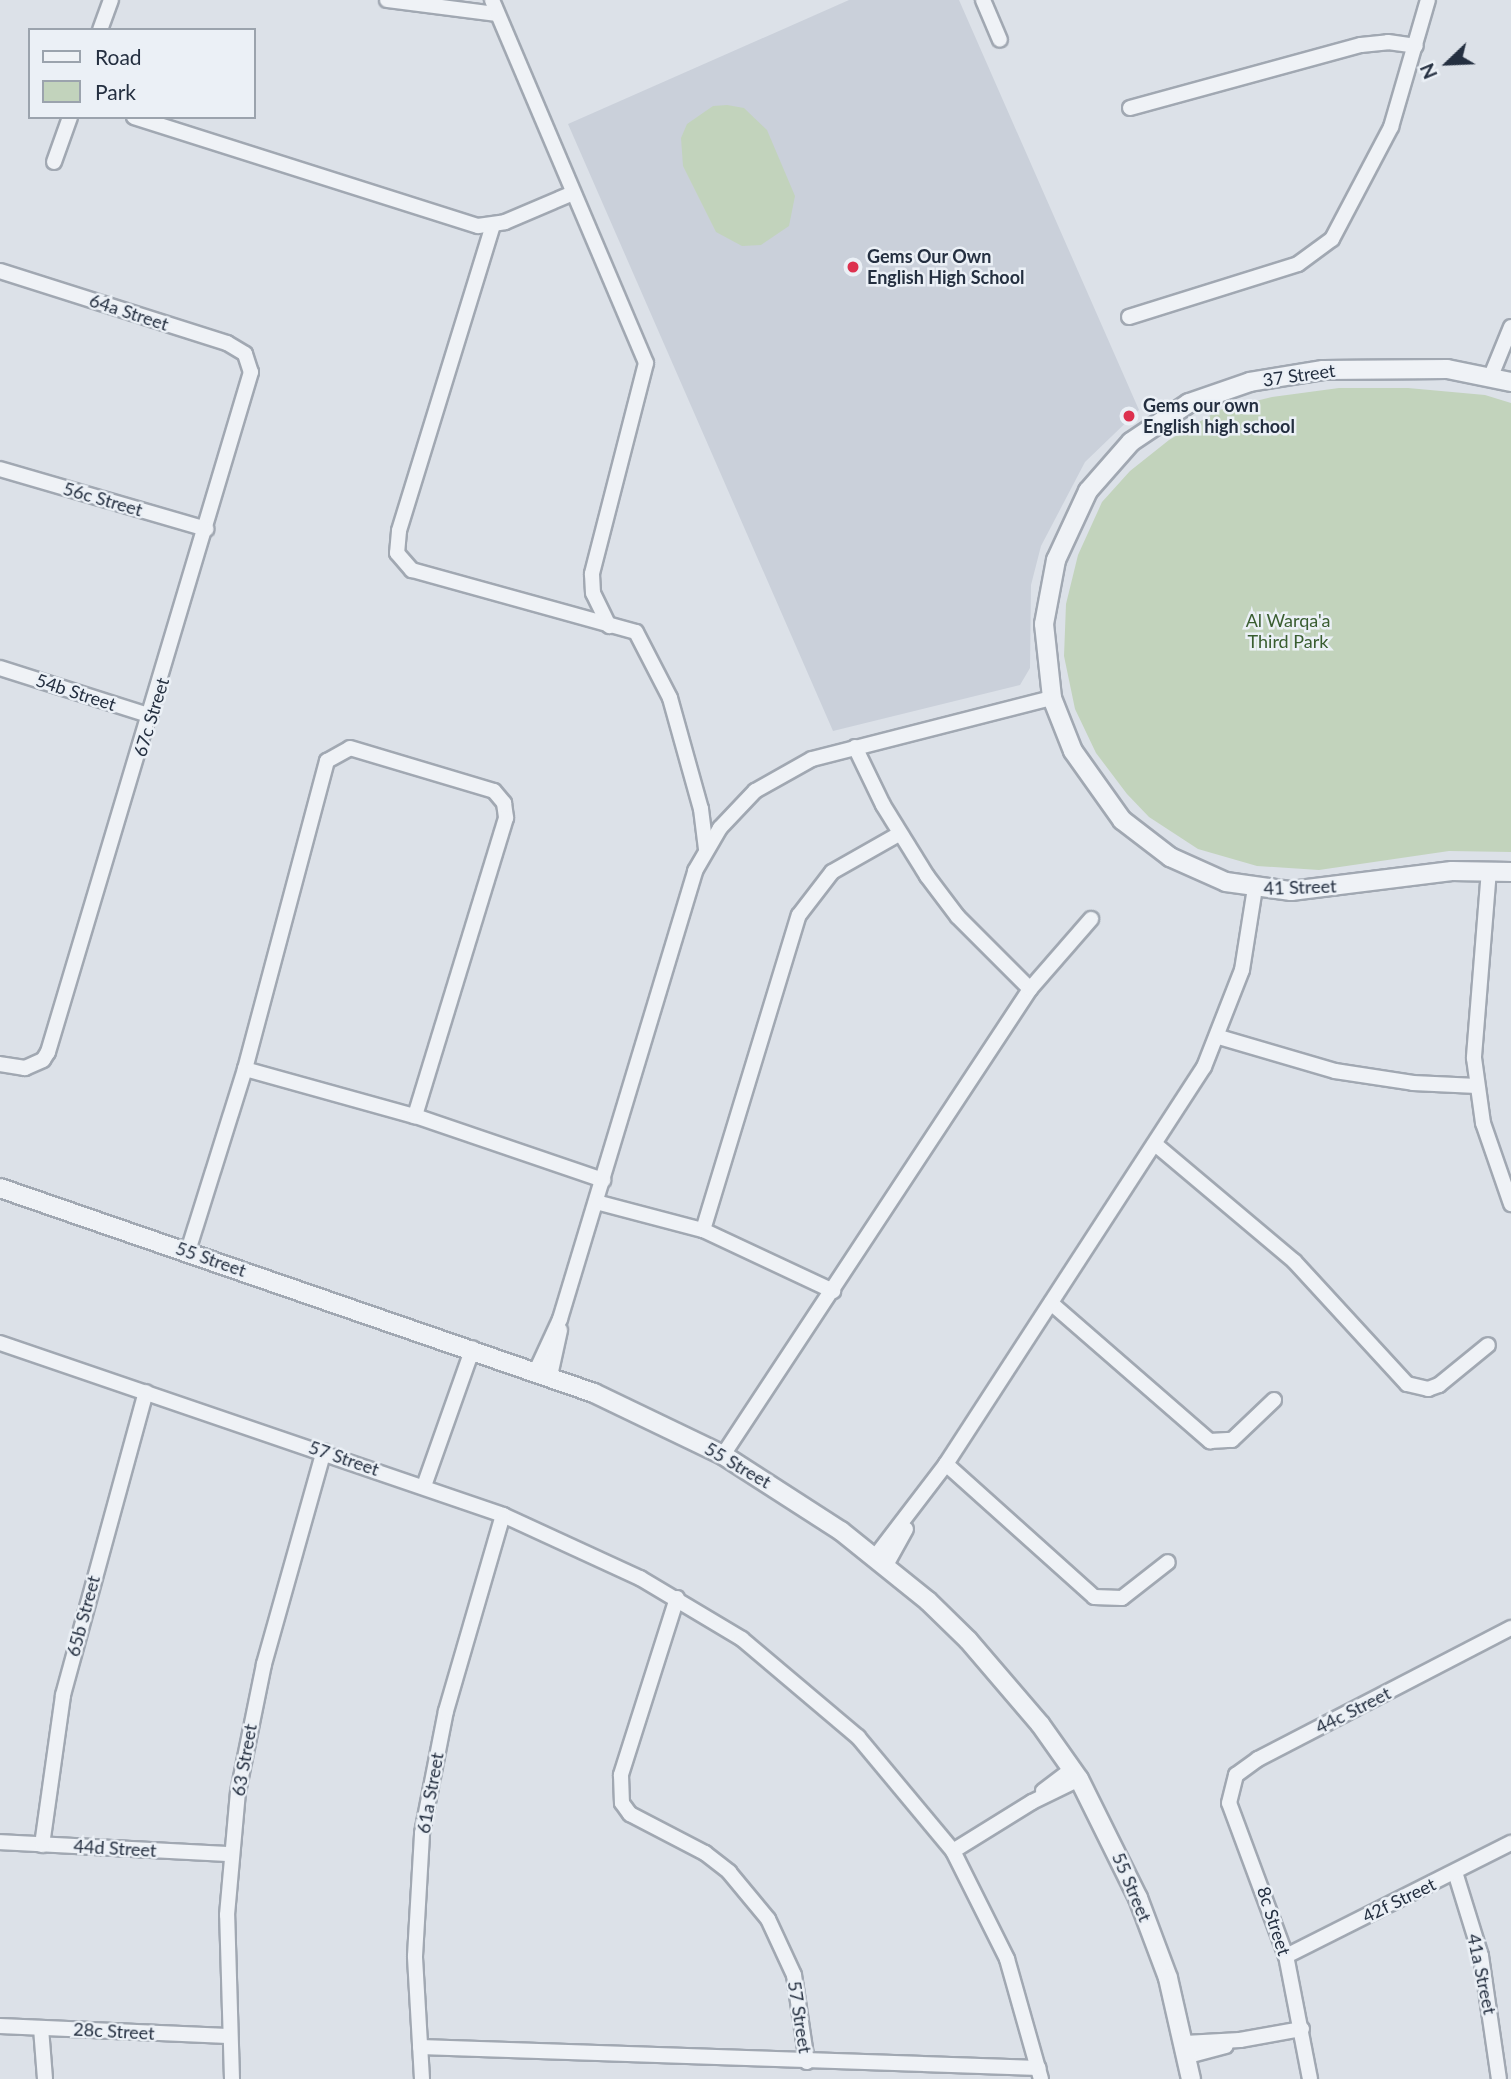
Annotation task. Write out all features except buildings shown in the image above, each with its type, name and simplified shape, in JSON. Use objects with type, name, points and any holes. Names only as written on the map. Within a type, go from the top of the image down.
[{"type":"street","points":[[101,28],[111,0]]},
{"type":"street","points":[[387,0],[494,7],[646,363],[592,575],[593,593],[609,626]]},
{"type":"street","points":[[983,0],[1000,40]]},
{"type":"street","points":[[1129,317],[1288,268],[1317,254],[1332,239],[1374,166],[1416,46],[1428,0]]},
{"type":"street","points":[[1130,108],[1361,45],[1388,42],[1416,46]]},
{"type":"street","points":[[54,162],[69,119]]},
{"type":"street","points":[[140,119],[464,223],[493,225],[573,193]]},
{"type":"street","points":[[493,225],[399,531],[397,553],[412,570],[636,632],[663,678],[697,790],[706,849]]},
{"type":"street","name":"64a Street","points":[[0,271],[227,343],[250,363]]},
{"type":"street","points":[[1491,376],[1511,327]]},
{"type":"street","name":"67c Street","points":[[0,1063],[16,1068],[35,1065],[43,1060],[51,1043],[251,381],[250,363]]},
{"type":"street","name":"37 Street","points":[[1052,698],[1044,624],[1056,560],[1088,491],[1143,432],[1214,392],[1286,375],[1404,366],[1491,376],[1511,382]]},
{"type":"street","name":"56c Street","points":[[0,469],[206,529]]},
{"type":"street","name":"54b Street","points":[[0,668],[151,716]]},
{"type":"street","points":[[543,1373],[695,871],[706,849],[736,808],[776,777],[855,747],[1052,698]]},
{"type":"street","name":"41 Street","points":[[1052,698],[1073,751],[1122,820],[1170,857],[1197,871],[1255,888],[1319,889],[1415,874],[1489,870],[1511,872]]},
{"type":"street","points":[[855,747],[899,834],[958,917],[1030,989]]},
{"type":"street","points":[[188,1251],[245,1069],[327,761],[337,752],[350,748],[494,791],[503,803],[506,818],[415,1116]]},
{"type":"street","points":[[703,1230],[799,915],[832,872],[899,834]]},
{"type":"street","points":[[1489,870],[1474,1030],[1477,1086],[1492,1159],[1511,1204]]},
{"type":"street","points":[[880,1561],[1155,1144],[1219,1037],[1242,970],[1255,888]]},
{"type":"street","points":[[723,1455],[833,1292],[1030,989],[1091,919]]},
{"type":"street","points":[[1219,1037],[1335,1071],[1413,1083],[1477,1086]]},
{"type":"street","points":[[245,1069],[415,1116],[603,1180]]},
{"type":"street","points":[[1155,1144],[1294,1261],[1407,1384],[1428,1389],[1438,1385],[1488,1345]]},
{"type":"street","name":"55 Street","points":[[0,1188],[543,1373],[723,1455],[880,1561],[968,1640],[1076,1774],[1138,1898],[1168,1978],[1191,2079]]},
{"type":"street","points":[[596,1202],[703,1230],[833,1292]]},
{"type":"street","points":[[1051,1303],[1210,1441],[1232,1440],[1274,1400]]},
{"type":"street","name":"57 Street","points":[[0,1343],[324,1451],[503,1515],[595,1555],[677,1598],[802,1686],[875,1756],[953,1851],[1007,1959],[1040,2074]]},
{"type":"street","points":[[424,1486],[473,1348]]},
{"type":"street","name":"65b Street","points":[[42,1845],[63,1695],[146,1391]]},
{"type":"street","name":"63 Street","points":[[232,2079],[228,2036],[230,1854],[252,1716],[324,1451]]},
{"type":"street","points":[[946,1464],[1094,1597],[1122,1598],[1168,1562]]},
{"type":"street","name":"61a Street","points":[[422,2079],[415,1926],[430,1780],[452,1688],[503,1515]]},
{"type":"street","name":"57 Street","points":[[677,1598],[621,1775],[622,1803],[631,1814],[705,1853],[736,1880],[768,1919],[794,1975],[807,2062]]},
{"type":"street","name":"44c Street","points":[[1234,1816],[1230,1788],[1245,1766],[1511,1628]]},
{"type":"street","points":[[953,1851],[1076,1774]]},
{"type":"street","name":"8c Street","points":[[1234,1816],[1286,1956],[1310,2079]]},
{"type":"street","name":"44d Street","points":[[0,1842],[230,1854]]},
{"type":"street","name":"42f Street","points":[[1286,1956],[1511,1843]]},
{"type":"street","name":"41a Street","points":[[1455,1872],[1481,1956],[1499,2079]]},
{"type":"street","name":"28c Street","points":[[0,2026],[228,2036]]},
{"type":"street","points":[[41,2028],[45,2079]]},
{"type":"street","points":[[1186,2050],[1302,2029]]},
{"type":"street","points":[[419,2047],[1040,2074]]},
{"type":"shaded area","name":"Gems Our Own English High School","points":[[849,0],[959,0],[1139,410],[1085,462],[1041,546],[1031,585],[1030,668],[1020,685],[833,731],[568,124]]},
{"type":"green space","points":[[713,106],[744,108],[767,130],[795,196],[789,226],[761,245],[742,246],[716,232],[683,166],[681,138],[687,124]]},
{"type":"green space","name":"Al Warqa'a Third Park","points":[[1339,388],[1408,388],[1485,395],[1511,403],[1511,852],[1449,851],[1319,870],[1257,866],[1198,849],[1149,817],[1127,794],[1096,753],[1075,709],[1064,656],[1066,604],[1078,555],[1102,502],[1130,471],[1169,440],[1219,410],[1272,397]]},
{"type":"place","name":"Gems Our Own English High School","points":[[853,267]]},
{"type":"place","name":"Gems our own English high school","points":[[1129,416]]}]
